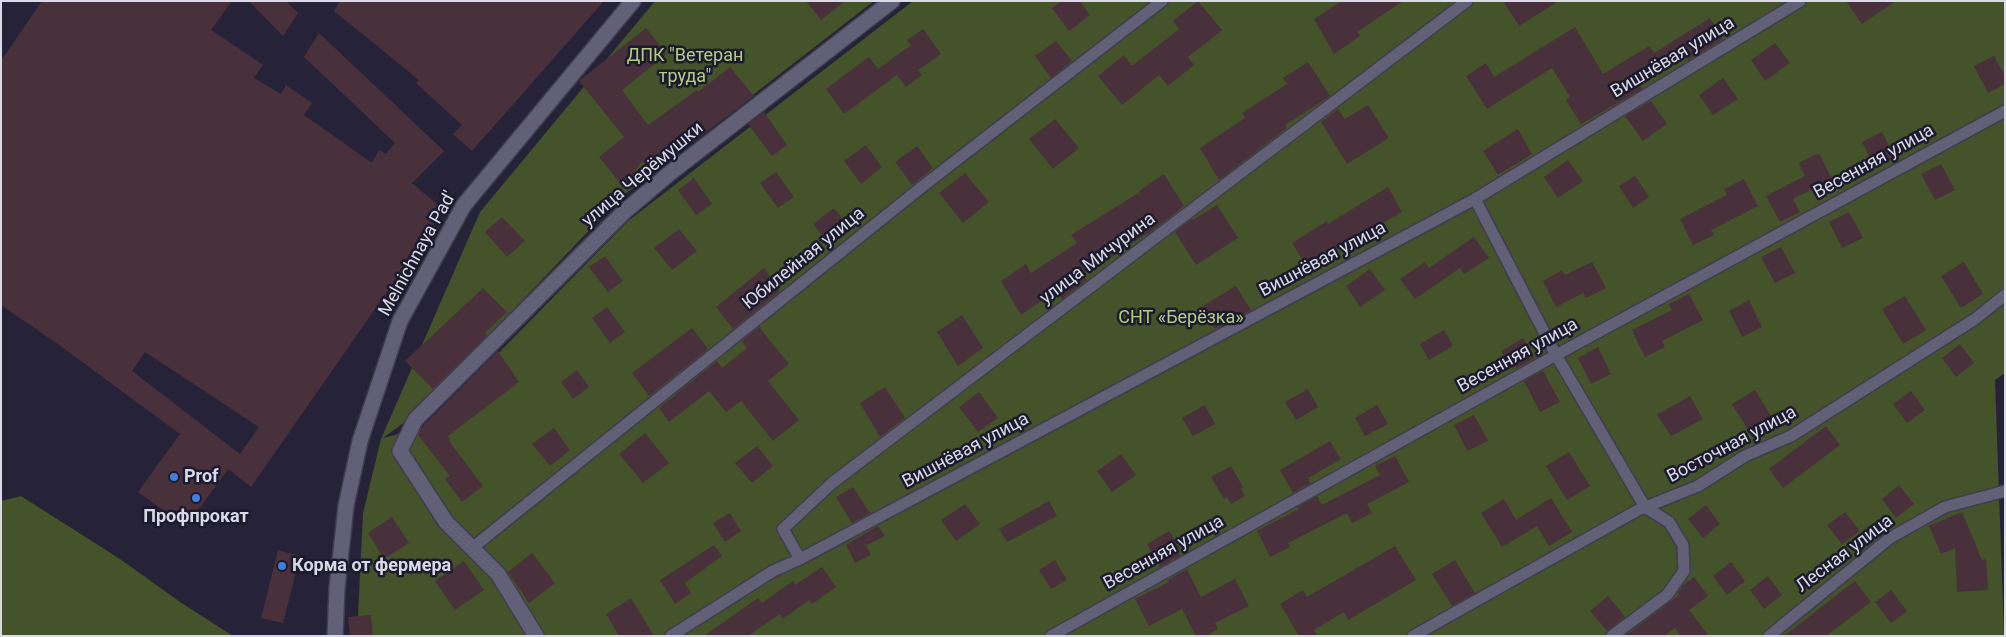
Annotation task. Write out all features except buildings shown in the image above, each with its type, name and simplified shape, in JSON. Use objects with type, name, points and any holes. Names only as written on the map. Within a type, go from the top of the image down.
[{"type":"street","name":"Melnichnaya Pad'","points":[[336,636],[337,588],[346,506],[360,441],[400,321],[464,205],[633,1]]},
{"type":"street","name":"улица Черёмушки","points":[[472,548],[446,522],[400,451],[415,420],[624,212],[670,173],[892,1]]},
{"type":"street","points":[[472,548],[498,574],[536,636]]},
{"type":"lane","name":"Юбилейная улица","points":[[472,548],[923,186],[1162,1]]},
{"type":"lane","name":"улица Мичурина","points":[[800,559],[783,529],[832,483],[1467,1]]},
{"type":"lane","name":"Вишнёвая улица","points":[[671,636],[773,571],[800,559],[1475,199],[1800,1]]},
{"type":"lane","name":"Весенняя улица","points":[[1050,636],[1556,355],[2005,111]]},
{"type":"lane","points":[[1475,199],[1556,355],[1645,507],[1669,522],[1683,545],[1684,571],[1667,595],[1612,636]]},
{"type":"lane","name":"Восточная улица","points":[[1413,636],[1645,507],[1698,486],[1746,456],[1791,436],[1967,324],[2005,295]]},
{"type":"lane","name":"Лесная улица","points":[[1769,636],[1890,538],[1944,507],[2005,491]]},
{"type":"green space","name":"СНТ «Берёзка»","points":[[655,1],[874,1],[620,198],[409,419],[383,438],[426,427],[628,221],[913,1],[2005,1],[2005,373],[1995,380],[2004,636],[357,636],[363,513],[381,439],[480,212]]},
{"type":"green space","points":[[21,496],[120,559],[183,604],[233,636],[1,636],[1,501]]},
{"type":"place","name":"Prof","points":[[174,477]]},
{"type":"place","name":"Профпрокат","points":[[196,498]]},
{"type":"place","name":"Корма от фермера","points":[[282,566]]},
{"type":"park label","name":"ДПК \"Ветеран труда\"","points":[[685,66]]}]
